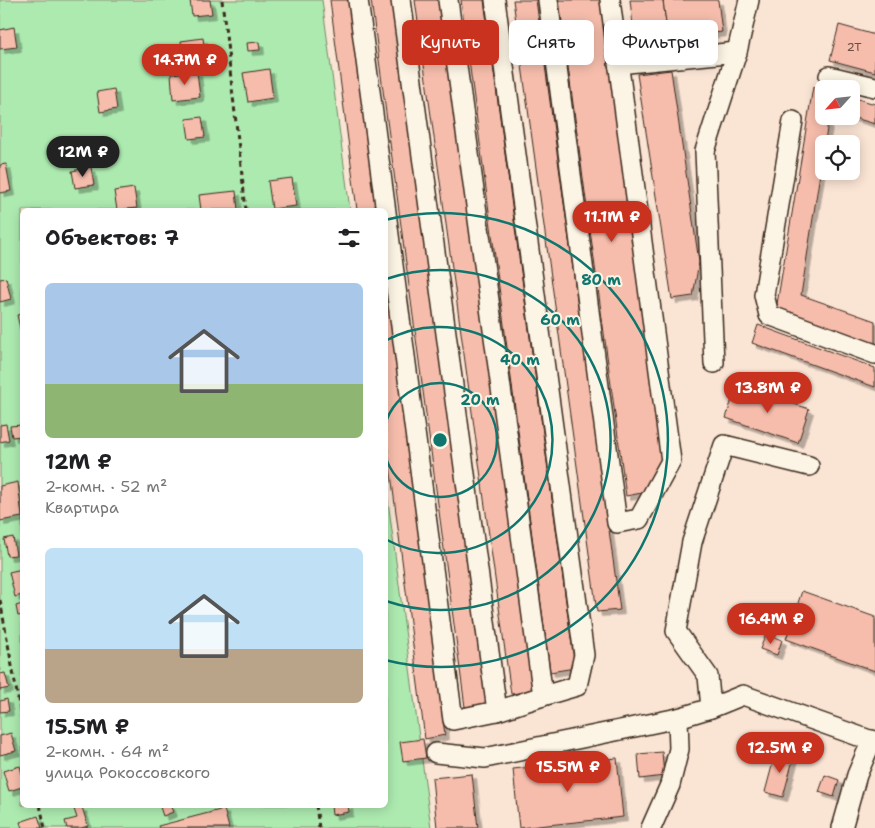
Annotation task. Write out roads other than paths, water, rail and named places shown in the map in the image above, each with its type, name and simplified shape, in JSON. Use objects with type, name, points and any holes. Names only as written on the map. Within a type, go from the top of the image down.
[{"type":"street","points":[[358,0],[385,208]]},
{"type":"street","points":[[401,0],[497,711]]},
{"type":"street","points":[[448,0],[543,696]]},
{"type":"street","points":[[388,227],[453,720],[497,711],[577,686],[584,655],[495,0]]},
{"type":"street","points":[[548,0],[617,524],[639,519],[671,461],[618,65]]},
{"type":"street","points":[[610,0],[612,20]]},
{"type":"street","points":[[714,363],[706,151],[737,52],[749,0]]},
{"type":"street","points":[[718,54],[737,52]]},
{"type":"street","points":[[829,76],[875,87]]},
{"type":"street","points":[[793,121],[764,295],[768,315],[875,354]]},
{"type":"street","points":[[711,708],[708,676],[676,631],[692,542],[724,445],[809,466]]},
{"type":"street","points":[[436,753],[486,758],[678,718],[711,708],[742,695],[873,741],[857,775],[842,828]]},
{"type":"street","points":[[652,828],[670,785],[679,749],[678,718]]}]
